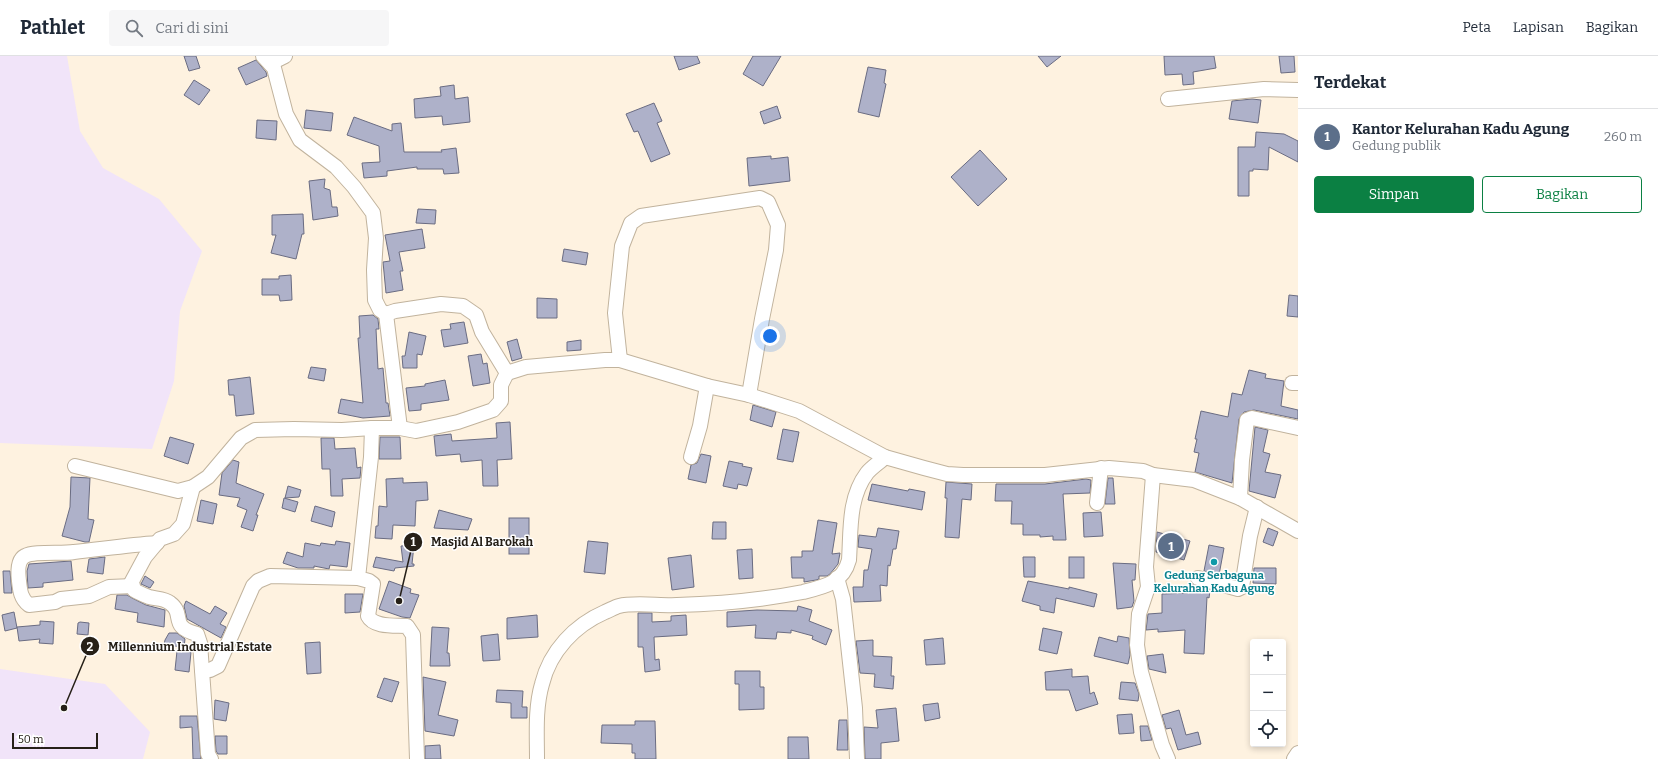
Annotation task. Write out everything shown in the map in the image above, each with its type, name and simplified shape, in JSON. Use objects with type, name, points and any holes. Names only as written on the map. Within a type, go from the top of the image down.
[{"type":"street","points":[[285,56],[267,60],[274,68],[286,114],[300,140],[336,167],[354,187],[373,214],[376,238],[374,270],[375,300],[380,310],[386,314],[400,428]]},
{"type":"street","points":[[1168,98],[1264,89],[1298,90]]},
{"type":"street","points":[[620,360],[615,313],[622,246],[631,223],[641,216],[760,198],[768,202],[778,225],[776,250],[762,319],[749,396]]},
{"type":"street","points":[[386,314],[395,311],[442,304],[463,306],[476,315],[482,332],[507,373]]},
{"type":"street","points":[[75,466],[178,491],[193,487],[208,477],[241,438],[255,430],[400,428],[416,431],[458,422],[493,410],[501,401],[501,385],[507,373],[526,367],[620,360],[799,411],[886,457],[947,474],[1045,475],[1101,468],[1143,471],[1153,475],[1194,480],[1240,498],[1298,530]]},
{"type":"street","points":[[692,457],[700,426],[707,386]]},
{"type":"street","points":[[1240,498],[1242,460],[1247,420],[1252,418],[1298,428]]},
{"type":"street","points":[[358,578],[371,457],[372,428]]},
{"type":"street","points":[[537,759],[538,711],[541,684],[550,662],[560,646],[571,634],[595,616],[619,606],[727,602],[790,594],[825,587],[837,578],[847,567],[849,560],[851,511],[867,473],[886,457]]},
{"type":"street","points":[[1097,503],[1101,468]]},
{"type":"street","points":[[1153,475],[1146,567],[1148,587],[1139,614],[1137,645],[1141,672],[1162,745],[1168,759]]},
{"type":"street","points":[[193,487],[183,524],[174,534],[160,539],[136,573],[131,583],[134,590],[139,593],[150,597],[163,599],[170,603],[178,614],[177,620],[181,627],[197,634],[200,643],[208,754],[211,759]]},
{"type":"street","points":[[1198,578],[1238,589],[1242,587],[1250,536],[1257,507]]},
{"type":"street","points":[[132,586],[109,587],[89,596],[29,605],[23,600],[20,590],[18,578],[20,561],[25,555],[74,552],[90,549],[157,543]]},
{"type":"street","points":[[202,670],[210,670],[218,666],[253,586],[258,581],[270,576],[358,578],[369,581],[373,584],[368,616],[370,620],[374,623],[408,626],[414,635],[417,759]]},
{"type":"street","points":[[837,578],[843,599],[855,708],[857,759]]},
{"type":"street","points":[[1294,759],[1298,753]]},
{"type":"shaded area","points":[[0,56],[67,56],[80,131],[103,168],[159,199],[202,251],[180,311],[174,381],[152,449],[0,443]]},
{"type":"shaded area","points":[[0,669],[105,684],[150,732],[143,759],[0,759]]},
{"type":"building","points":[[184,56],[196,56],[200,68],[189,71]]},
{"type":"building","points":[[674,56],[697,56],[700,63],[679,70]]},
{"type":"building","points":[[753,56],[781,56],[763,86],[743,74]]},
{"type":"building","points":[[1038,56],[1061,56],[1047,67]]},
{"type":"building","points":[[1164,56],[1214,56],[1216,68],[1193,72],[1194,84],[1183,85],[1182,74],[1165,75]]},
{"type":"building","points":[[1279,56],[1294,56],[1295,72],[1281,73]]},
{"type":"building","points":[[256,60],[266,72],[267,76],[246,85],[238,68]]},
{"type":"building","points":[[868,67],[886,70],[884,83],[886,84],[879,117],[858,112]]},
{"type":"building","points":[[194,80],[210,90],[199,105],[184,95]]},
{"type":"building","points":[[454,85],[455,99],[468,97],[470,122],[443,125],[442,116],[415,118],[414,99],[441,96],[440,87]]},
{"type":"building","points":[[1252,99],[1261,100],[1258,123],[1229,119],[1232,101]]},
{"type":"building","points":[[654,103],[662,121],[657,123],[670,154],[651,162],[638,131],[634,132],[626,114]]},
{"type":"building","points":[[777,106],[781,118],[764,124],[760,112]]},
{"type":"building","points":[[306,110],[333,113],[331,131],[304,128]]},
{"type":"building","points":[[354,117],[392,131],[392,124],[401,123],[404,152],[442,152],[441,150],[456,148],[459,173],[444,174],[443,169],[417,169],[417,167],[387,171],[387,176],[364,178],[362,163],[380,162],[379,146],[347,135]]},
{"type":"building","points":[[257,120],[277,121],[276,140],[256,138]]},
{"type":"building","points":[[1256,132],[1284,134],[1298,141],[1298,162],[1269,147],[1268,170],[1253,169],[1253,171],[1249,171],[1249,196],[1238,196],[1238,147],[1255,147]]},
{"type":"building","points":[[980,150],[1007,179],[978,206],[951,177]]},
{"type":"building","points":[[771,156],[771,159],[788,157],[790,181],[749,186],[747,158]]},
{"type":"building","points":[[325,179],[324,188],[330,190],[332,207],[337,207],[338,216],[313,220],[309,181]]},
{"type":"building","points":[[418,209],[436,210],[435,224],[416,223]]},
{"type":"building","points":[[303,214],[304,234],[302,234],[296,259],[271,253],[276,235],[272,235],[272,215]]},
{"type":"building","points":[[422,229],[425,248],[399,252],[403,271],[400,271],[403,290],[386,293],[383,262],[390,261],[385,235]]},
{"type":"building","points":[[564,249],[588,253],[586,265],[562,261]]},
{"type":"building","points":[[291,275],[292,300],[280,301],[279,295],[262,295],[262,279],[279,279],[279,276]]},
{"type":"building","points":[[1289,295],[1298,296],[1298,317],[1287,316]]},
{"type":"building","points":[[537,298],[557,299],[557,318],[537,318]]},
{"type":"building","points":[[373,315],[378,319],[379,329],[376,329],[378,369],[383,368],[386,403],[388,403],[390,416],[363,418],[338,413],[341,399],[363,403],[358,338],[360,338],[359,316]]},
{"type":"building","points":[[464,322],[468,343],[444,347],[441,330],[451,329],[450,324]]},
{"type":"building","points":[[409,332],[426,336],[422,355],[417,354],[417,368],[403,368],[402,356],[405,356]]},
{"type":"building","points":[[517,339],[522,358],[512,361],[507,342]]},
{"type":"building","points":[[581,340],[581,350],[567,351],[567,342]]},
{"type":"building","points":[[481,354],[483,364],[487,363],[490,383],[473,386],[468,356]]},
{"type":"building","points":[[311,367],[326,369],[324,381],[308,378]]},
{"type":"building","points":[[1249,370],[1266,374],[1265,378],[1284,381],[1281,406],[1298,410],[1298,419],[1254,410],[1244,412],[1239,419],[1232,483],[1195,472],[1199,453],[1194,452],[1197,439],[1195,439],[1201,411],[1228,417],[1232,393],[1242,395]]},
{"type":"building","points":[[250,377],[254,414],[236,416],[234,395],[229,395],[228,380]]},
{"type":"building","points":[[445,380],[449,400],[421,404],[421,410],[409,411],[406,388],[425,386],[425,384]]},
{"type":"building","points":[[753,405],[776,412],[772,427],[750,420]]},
{"type":"building","points":[[510,422],[512,459],[497,460],[498,486],[483,486],[482,460],[461,462],[460,454],[436,456],[434,436],[451,434],[452,441],[497,438],[496,423]]},
{"type":"building","points":[[1255,427],[1268,430],[1263,452],[1270,454],[1265,472],[1281,475],[1275,498],[1249,491]]},
{"type":"building","points":[[783,429],[799,432],[793,462],[777,459]]},
{"type":"building","points":[[170,437],[194,444],[188,464],[164,456]]},
{"type":"building","points":[[380,437],[400,437],[401,459],[379,459]]},
{"type":"building","points":[[321,438],[334,438],[335,449],[355,448],[357,468],[361,467],[360,478],[342,479],[343,496],[331,496],[330,469],[322,469]]},
{"type":"building","points":[[701,454],[711,456],[706,483],[688,479],[691,465],[697,463]]},
{"type":"building","points":[[233,460],[239,462],[236,483],[264,494],[256,515],[258,515],[253,531],[241,527],[247,510],[237,506],[240,498],[219,495],[222,473]]},
{"type":"building","points":[[729,461],[743,464],[742,466],[752,468],[747,486],[738,484],[737,489],[723,486]]},
{"type":"building","points":[[71,477],[90,478],[88,519],[94,520],[89,542],[62,536],[70,507]]},
{"type":"building","points":[[403,478],[403,483],[427,482],[428,500],[416,501],[415,526],[393,525],[392,539],[375,538],[376,526],[378,526],[379,506],[387,507],[386,479]]},
{"type":"building","points":[[1108,478],[1113,478],[1115,504],[1105,504]]},
{"type":"building","points":[[1086,479],[1091,480],[1090,493],[1063,494],[1066,540],[1053,540],[1053,536],[1040,537],[1040,535],[1023,535],[1023,524],[1011,524],[1012,501],[995,501],[996,484],[1045,484]]},
{"type":"building","points":[[946,482],[972,484],[971,500],[962,499],[959,538],[945,537],[947,498],[945,498]]},
{"type":"building","points":[[872,484],[908,491],[909,489],[925,492],[922,510],[868,500]]},
{"type":"building","points":[[288,486],[301,490],[299,497],[285,498]]},
{"type":"building","points":[[284,498],[298,502],[295,512],[282,508]]},
{"type":"building","points":[[201,500],[217,504],[213,524],[197,521]]},
{"type":"building","points":[[315,506],[335,512],[332,527],[311,521]]},
{"type":"building","points":[[439,510],[472,519],[468,530],[434,528]]},
{"type":"building","points":[[1101,512],[1103,536],[1084,537],[1083,513]]},
{"type":"building","points":[[509,518],[529,518],[529,554],[509,554]]},
{"type":"building","points":[[818,520],[837,523],[832,554],[840,553],[838,564],[830,574],[827,576],[819,576],[819,579],[816,580],[804,582],[804,578],[792,578],[791,557],[802,557],[802,551],[813,551]]},
{"type":"building","points":[[713,522],[726,522],[726,539],[712,539]]},
{"type":"building","points":[[878,528],[899,531],[896,549],[893,549],[890,566],[888,565],[887,586],[880,585],[881,601],[854,602],[853,587],[863,587],[864,570],[868,570],[872,549],[858,547],[859,535],[876,537]]},
{"type":"building","points":[[1268,528],[1278,532],[1273,546],[1263,542]]},
{"type":"building","points":[[1157,532],[1190,541],[1184,560],[1156,552]]},
{"type":"building","points":[[336,541],[350,543],[347,567],[330,565],[329,569],[314,566],[314,568],[298,568],[283,563],[287,552],[303,557],[305,543],[320,546],[321,543],[335,545]]},
{"type":"building","points":[[588,541],[608,543],[605,574],[584,572]]},
{"type":"building","points":[[414,545],[412,564],[414,564],[414,566],[395,568],[394,571],[373,567],[376,557],[403,562],[401,546]]},
{"type":"building","name":"Gedung Serbaguna Kelurahan Kadu Agung","points":[[1209,545],[1224,548],[1219,575],[1204,571]]},
{"type":"building","points":[[752,549],[753,578],[739,579],[737,550]]},
{"type":"building","points":[[691,555],[694,587],[672,590],[668,558]]},
{"type":"building","points":[[105,557],[103,574],[87,572],[89,559]]},
{"type":"building","points":[[1023,557],[1035,557],[1035,577],[1024,577]]},
{"type":"building","points":[[1069,557],[1084,557],[1084,578],[1069,578]]},
{"type":"building","points":[[71,561],[73,580],[43,583],[43,587],[28,588],[27,571],[29,564]]},
{"type":"building","points":[[1113,563],[1136,564],[1135,580],[1132,580],[1134,601],[1132,607],[1117,609]]},
{"type":"building","points":[[1254,568],[1276,568],[1276,584],[1253,583]]},
{"type":"building","points":[[3,571],[10,571],[12,593],[4,593]]},
{"type":"building","points":[[145,576],[154,582],[150,588],[141,584]]},
{"type":"building","points":[[389,581],[411,589],[410,593],[419,595],[410,618],[402,617],[379,609]]},
{"type":"building","points":[[1028,581],[1069,589],[1069,587],[1097,594],[1094,607],[1056,598],[1054,613],[1040,610],[1040,606],[1022,601]]},
{"type":"building","points":[[1192,584],[1210,590],[1209,598],[1207,597],[1204,654],[1184,653],[1185,630],[1158,632],[1158,629],[1146,630],[1148,614],[1162,613],[1162,594],[1190,593]]},
{"type":"building","points":[[345,594],[363,594],[360,612],[345,613]]},
{"type":"building","points":[[117,595],[127,595],[146,605],[165,610],[164,627],[137,622],[138,613],[115,609]]},
{"type":"building","points":[[186,601],[210,614],[215,606],[227,613],[220,624],[226,627],[221,638],[187,619],[184,606]]},
{"type":"building","points":[[798,606],[812,610],[809,621],[832,630],[826,645],[812,639],[813,636],[791,630],[791,633],[777,632],[776,639],[755,638],[756,625],[727,627],[727,612],[757,610],[797,611]]},
{"type":"building","points":[[14,612],[17,628],[5,631],[2,615]]},
{"type":"building","points":[[638,613],[652,613],[652,622],[671,621],[671,616],[686,615],[687,635],[654,637],[655,660],[659,659],[660,670],[645,672],[643,647],[638,647]]},
{"type":"building","points":[[537,615],[538,637],[507,639],[507,618]]},
{"type":"building","points":[[40,621],[54,622],[53,644],[39,643],[40,639],[19,641],[17,627],[40,625]]},
{"type":"building","points":[[78,623],[89,623],[88,635],[77,634]]},
{"type":"building","points":[[432,627],[449,628],[447,653],[449,653],[450,666],[430,666]]},
{"type":"building","points":[[1043,628],[1062,632],[1057,654],[1039,650]]},
{"type":"building","points":[[169,633],[177,633],[185,639],[184,647],[164,645]]},
{"type":"building","points":[[498,634],[500,660],[483,661],[481,636]]},
{"type":"building","points":[[1118,636],[1129,638],[1130,655],[1128,664],[1094,656],[1099,637],[1117,642]]},
{"type":"building","points":[[943,638],[945,664],[926,665],[924,640]]},
{"type":"building","points":[[873,640],[873,656],[892,657],[891,676],[894,676],[893,689],[874,687],[875,674],[860,673],[856,641]]},
{"type":"building","points":[[320,642],[321,673],[307,674],[305,643]]},
{"type":"building","points":[[177,651],[191,652],[189,672],[175,670]]},
{"type":"building","points":[[1163,654],[1166,673],[1149,669],[1147,656]]},
{"type":"building","points":[[1072,669],[1072,677],[1088,676],[1090,694],[1094,692],[1098,704],[1076,711],[1069,690],[1046,690],[1045,672]]},
{"type":"building","points":[[735,671],[760,671],[760,687],[764,687],[764,709],[739,710],[739,684],[735,684]]},
{"type":"building","points":[[423,677],[446,682],[438,715],[458,720],[454,736],[425,731]]},
{"type":"building","points":[[384,678],[399,682],[392,702],[377,697]]},
{"type":"building","points":[[1121,682],[1135,683],[1139,694],[1138,701],[1119,699]]},
{"type":"building","points":[[497,690],[523,691],[522,707],[527,707],[527,718],[511,718],[511,703],[496,702]]},
{"type":"building","points":[[215,700],[229,703],[226,721],[214,719]]},
{"type":"building","points":[[938,703],[940,718],[925,721],[923,705]]},
{"type":"building","points":[[896,708],[899,741],[881,743],[881,759],[865,759],[864,727],[878,728],[876,710]]},
{"type":"building","points":[[1179,710],[1186,735],[1198,732],[1201,744],[1178,750],[1171,728],[1166,729],[1162,715]]},
{"type":"building","points":[[1132,714],[1134,733],[1119,734],[1117,715]]},
{"type":"building","points":[[180,716],[197,716],[201,759],[193,759],[192,727],[180,728]]},
{"type":"building","points":[[839,720],[847,720],[848,750],[837,750]]},
{"type":"building","points":[[635,721],[655,721],[656,759],[635,759],[635,753],[632,753],[632,744],[601,743],[602,725],[635,725]]},
{"type":"building","points":[[1140,726],[1148,726],[1152,740],[1141,741]]},
{"type":"building","points":[[215,736],[227,736],[227,754],[218,754],[216,751]]},
{"type":"building","points":[[788,737],[808,737],[809,759],[788,759]]},
{"type":"building","points":[[440,745],[441,759],[425,759],[425,746]]},
{"type":"place","name":"Kantor Kelurahan Kadu Agung","points":[[1171,546]]},
{"type":"place","name":"Gedung Serbaguna Kelurahan Kadu Agung","points":[[1214,562]]},
{"type":"place","name":"Masjid Al Barokah","points":[[399,601]]},
{"type":"place","name":"Millennium Industrial Estate","points":[[64,708]]}]
